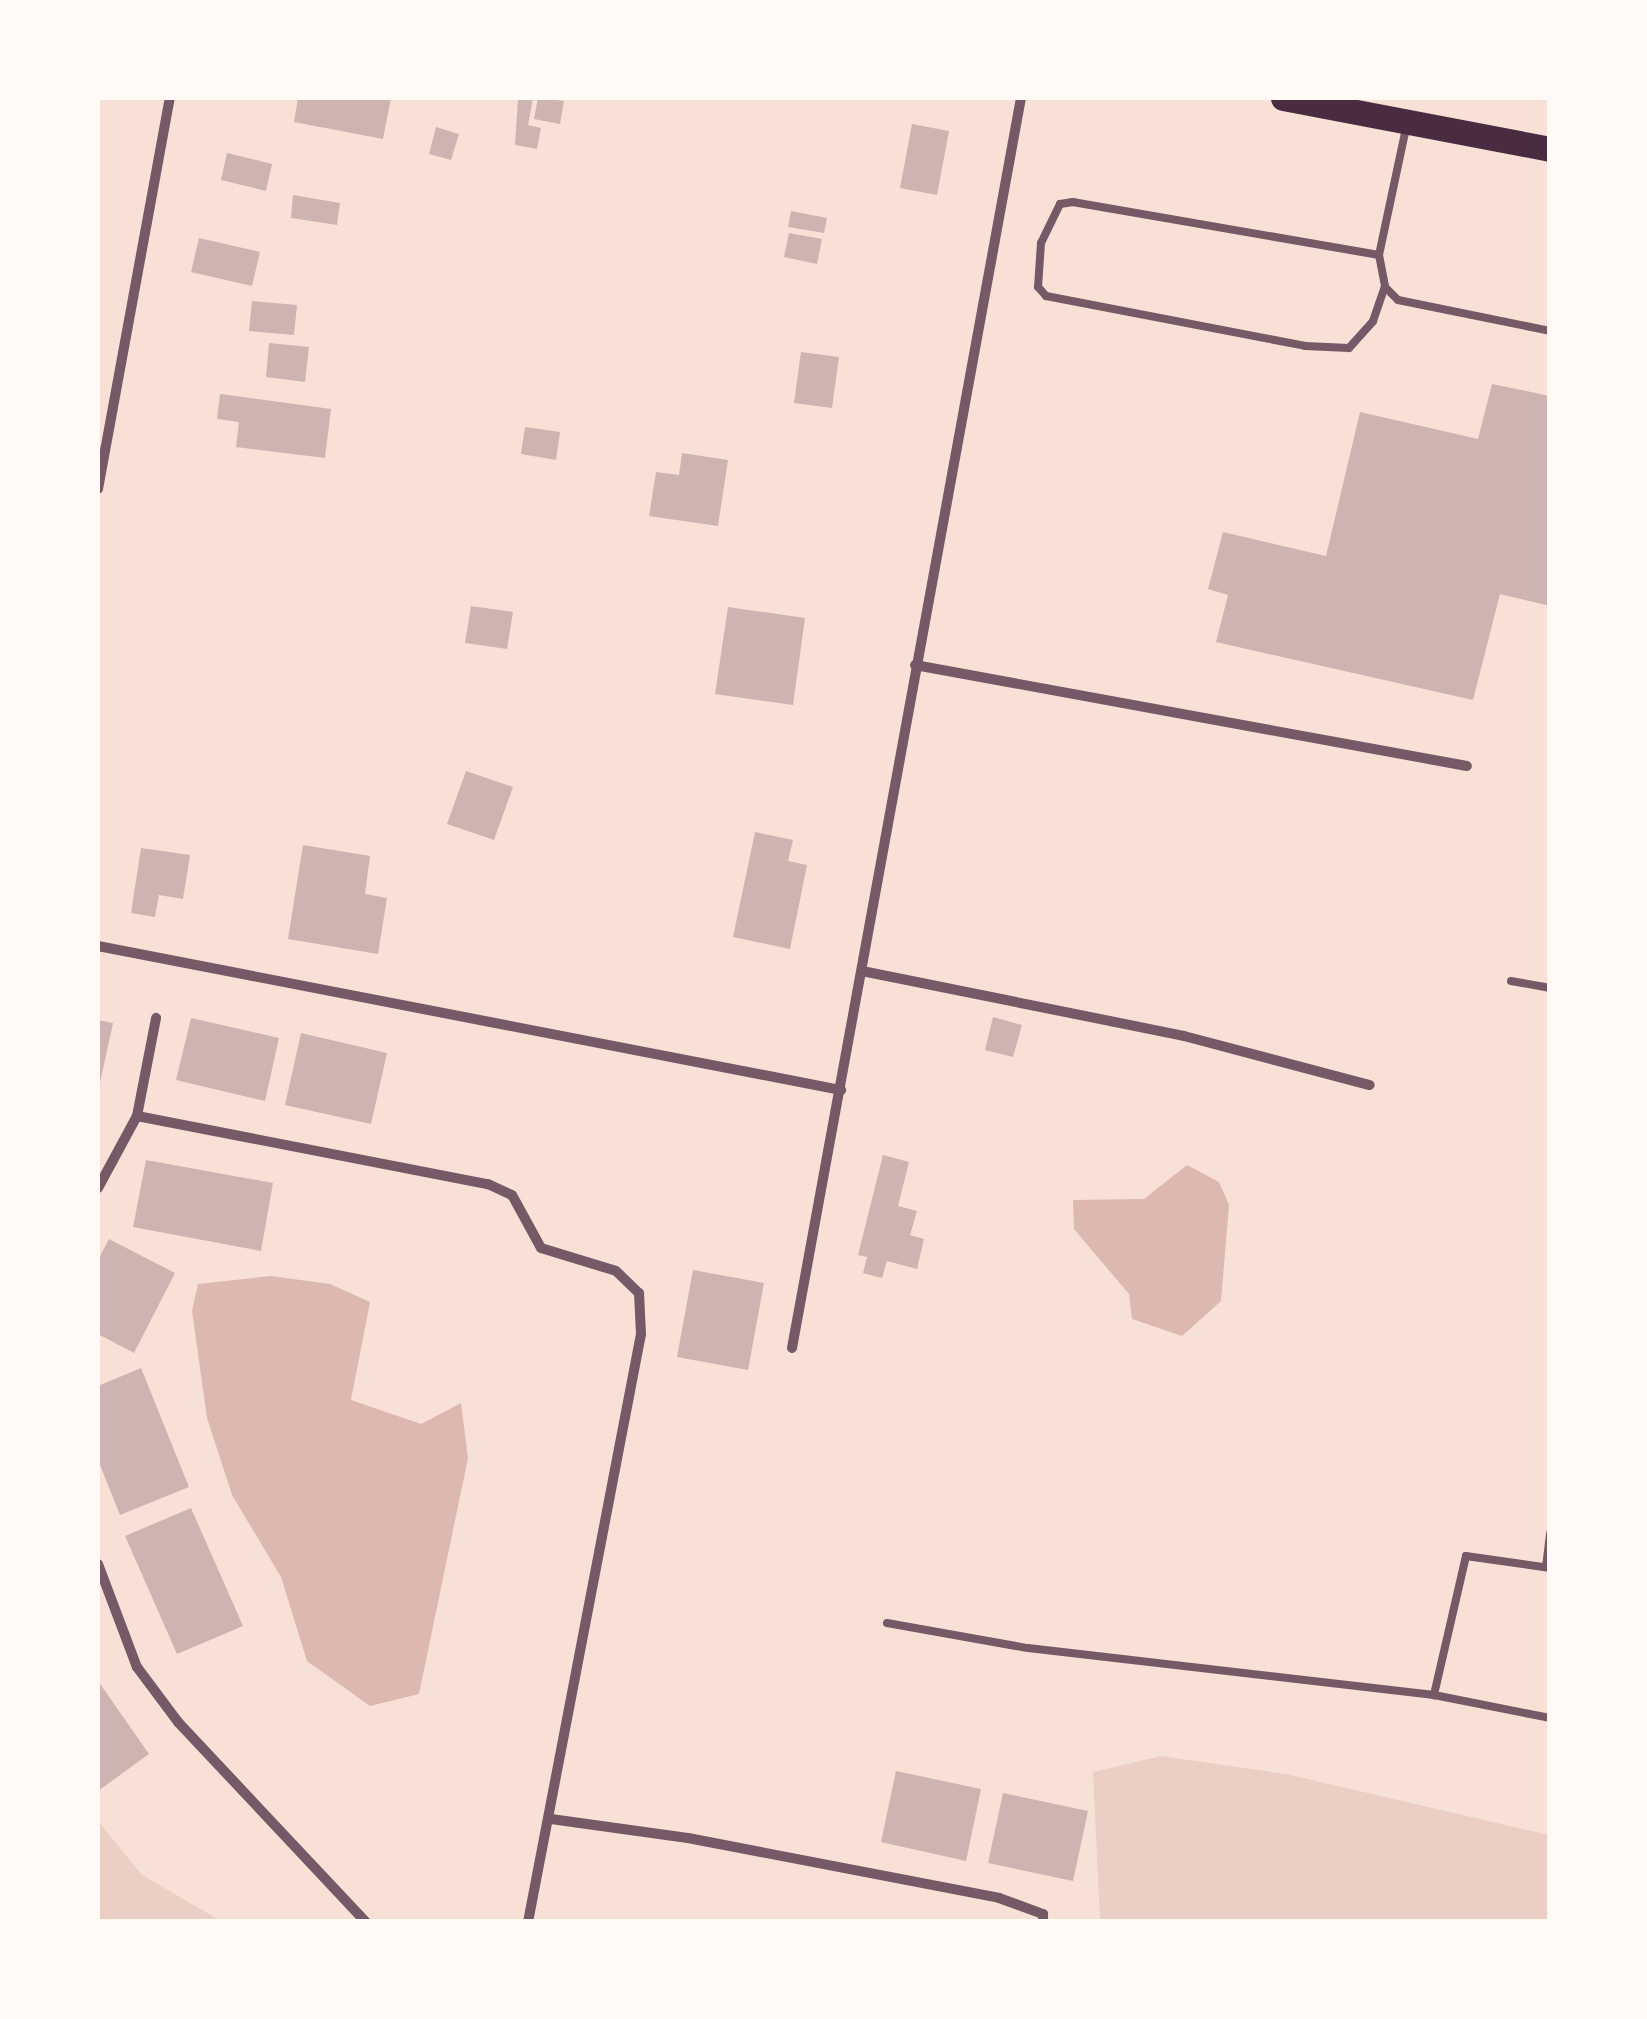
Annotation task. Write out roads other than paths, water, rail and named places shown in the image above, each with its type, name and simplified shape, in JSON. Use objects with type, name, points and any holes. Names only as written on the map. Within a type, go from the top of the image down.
[{"type":"main road","points":[[1283,98],[1324,101],[1407,122],[1550,149]]},
{"type":"street","points":[[98,489],[170,98]]},
{"type":"street","points":[[792,1348],[1021,98]]},
{"type":"street","points":[[915,665],[1467,766]]},
{"type":"street","points":[[98,946],[841,1090]]},
{"type":"street","points":[[862,971],[1165,1032],[1370,1085]]},
{"type":"street","points":[[98,1188],[137,1116],[156,1018]]},
{"type":"street","points":[[137,1116],[488,1184],[512,1195],[542,1248],[616,1271],[639,1293],[642,1334],[551,1820],[528,1922]]},
{"type":"street","points":[[98,1564],[137,1667],[178,1722],[366,1922]]},
{"type":"street","points":[[551,1820],[688,1838],[999,1898],[1042,1914],[1043,1922]]},
{"type":"lane","points":[[1379,256],[1073,202],[1060,204],[1041,242],[1038,286],[1046,296],[1305,346],[1349,348],[1373,322],[1385,287],[1379,256],[1407,122]]},
{"type":"lane","points":[[1385,287],[1398,300],[1550,331]]},
{"type":"lane","points":[[1510,981],[1550,988]]},
{"type":"lane","points":[[1434,1695],[1466,1556],[1548,1568],[1550,1533]]},
{"type":"lane","points":[[888,1623],[1063,1652],[1434,1695],[1550,1718]]}]
